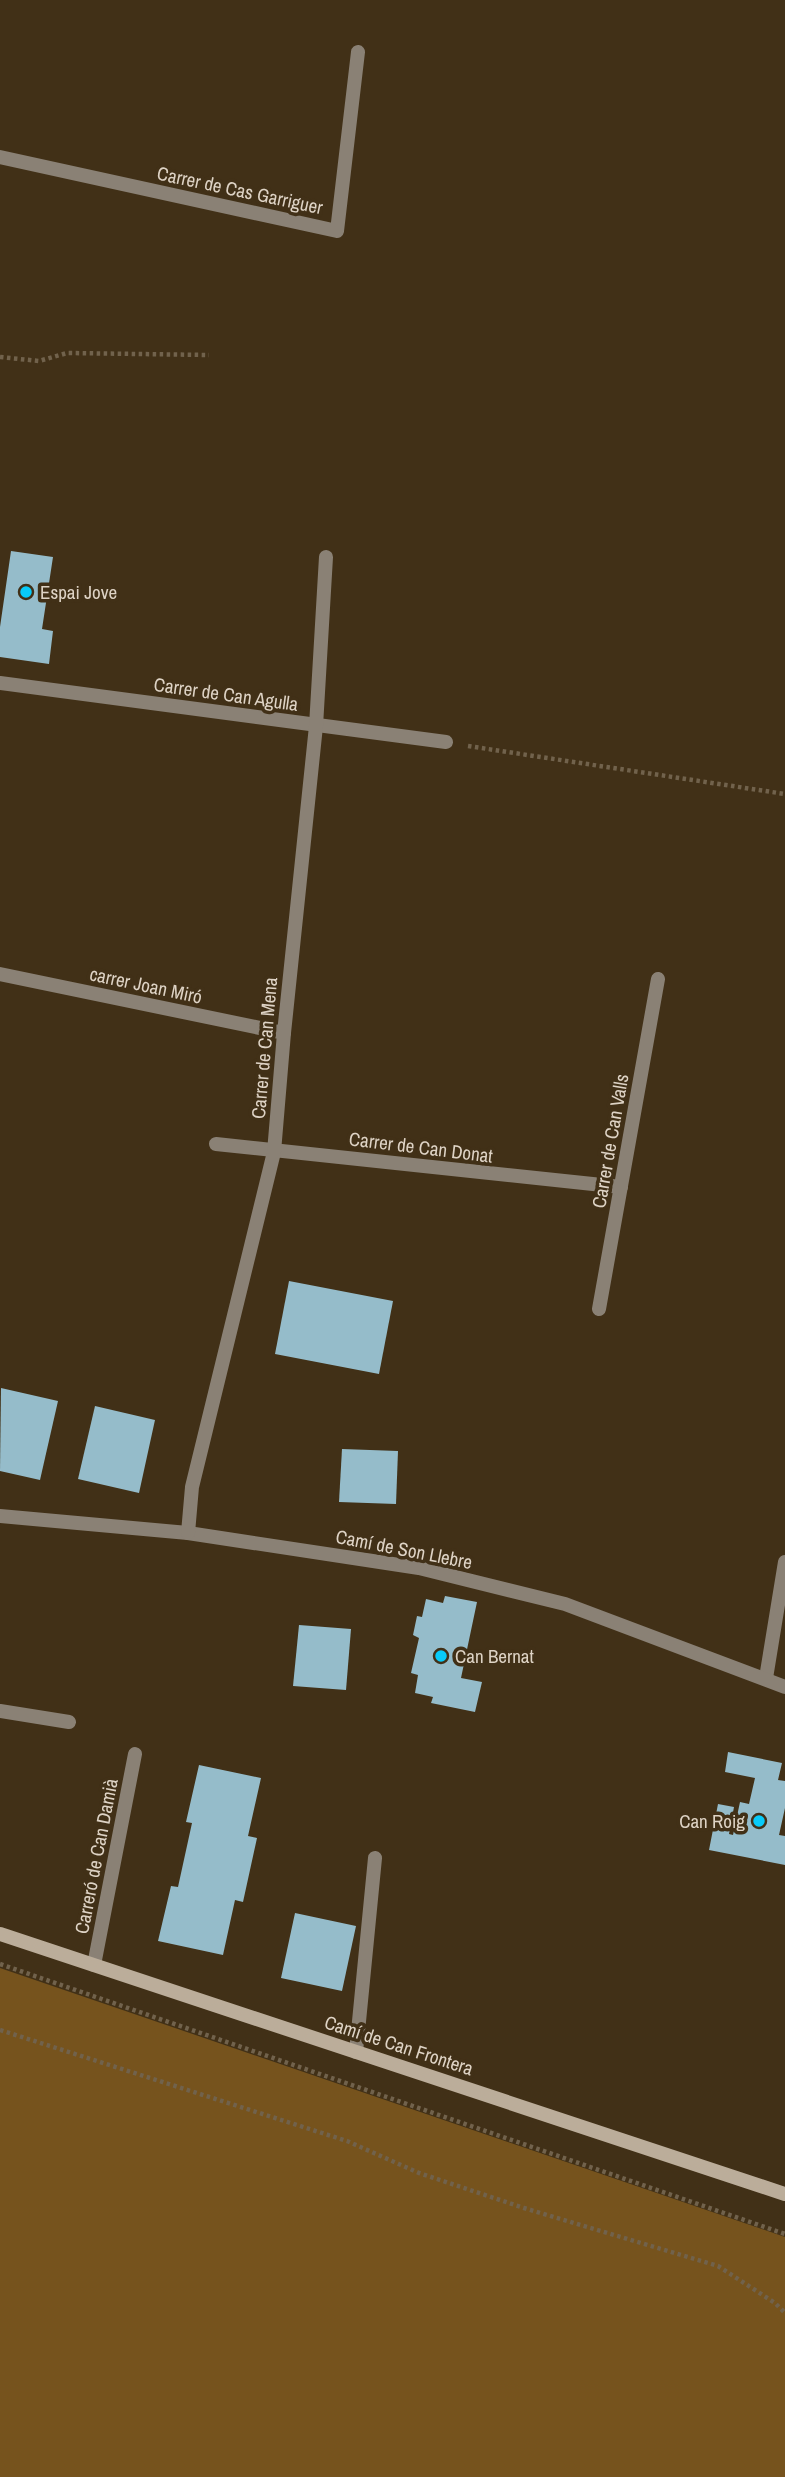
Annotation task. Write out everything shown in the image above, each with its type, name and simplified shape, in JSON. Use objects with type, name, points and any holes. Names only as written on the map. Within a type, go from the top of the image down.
[{"type":"street","name":"Carrer de Cas Garriguer","points":[[0,157],[337,231],[358,52]]},
{"type":"street","name":"Carrer de Can Mena","points":[[188,1533],[192,1487],[274,1152],[316,726],[326,557]]},
{"type":"street","name":"Carrer de Can Agulla","points":[[0,683],[446,742]]},
{"type":"street","name":"carrer Joan Miró","points":[[0,974],[284,1033]]},
{"type":"street","name":"Carrer de Can Valls","points":[[599,1309],[658,979]]},
{"type":"street","name":"Carrer de Can Donat","points":[[216,1144],[621,1187]]},
{"type":"street","name":"Camí de Son Llebre","points":[[0,1516],[188,1533],[419,1568],[551,1601],[785,1687]]},
{"type":"street","points":[[766,1678],[785,1562]]},
{"type":"street","points":[[0,1711],[69,1722]]},
{"type":"street","name":"Carreró de Can Damià","points":[[94,1965],[135,1754]]},
{"type":"street","points":[[356,2052],[375,1858]]},
{"type":"street","name":"Camí de Can Frontera","points":[[0,1934],[785,2194]]},
{"type":"path","points":[[0,357],[39,361],[67,353],[209,355]]},
{"type":"path","points":[[446,742],[785,794]]},
{"type":"path","points":[[0,1964],[785,2234]]},
{"type":"path","points":[[0,2030],[347,2141],[419,2173],[524,2208],[718,2266],[785,2312]]},
{"type":"shaded area","points":[[0,1968],[785,2237],[785,2477],[0,2477]]},
{"type":"building","name":"Espai Jove","points":[[11,551],[53,557],[42,629],[53,631],[49,664],[0,657],[0,627]]},
{"type":"building","points":[[289,1281],[393,1301],[379,1374],[275,1354]]},
{"type":"building","points":[[1,1388],[58,1401],[40,1480],[0,1471]]},
{"type":"building","points":[[95,1406],[155,1420],[139,1493],[78,1479]]},
{"type":"building","points":[[342,1449],[398,1451],[396,1504],[339,1502]]},
{"type":"building","name":"Can Bernat","points":[[445,1596],[477,1602],[461,1678],[482,1682],[475,1712],[431,1703],[433,1697],[415,1693],[418,1675],[411,1673],[419,1638],[413,1635],[417,1616],[422,1617],[426,1599],[443,1603]]},
{"type":"building","points":[[299,1625],[351,1629],[346,1690],[293,1686]]},
{"type":"building","name":"Can Roig","points":[[728,1752],[782,1763],[778,1780],[785,1781],[785,1808],[779,1835],[785,1836],[785,1865],[709,1850],[718,1804],[734,1807],[729,1834],[733,1835],[740,1802],[749,1804],[755,1778],[725,1772]]},
{"type":"building","points":[[199,1765],[261,1778],[248,1836],[257,1838],[243,1902],[235,1900],[223,1955],[158,1941],[171,1886],[178,1887],[192,1823],[186,1822]]},
{"type":"building","points":[[295,1913],[356,1926],[342,1991],[281,1978]]},
{"type":"place","name":"Espai Jove","points":[[26,592]]},
{"type":"place","name":"Can Bernat","points":[[441,1656]]},
{"type":"place","name":"Can Roig","points":[[759,1821]]}]
